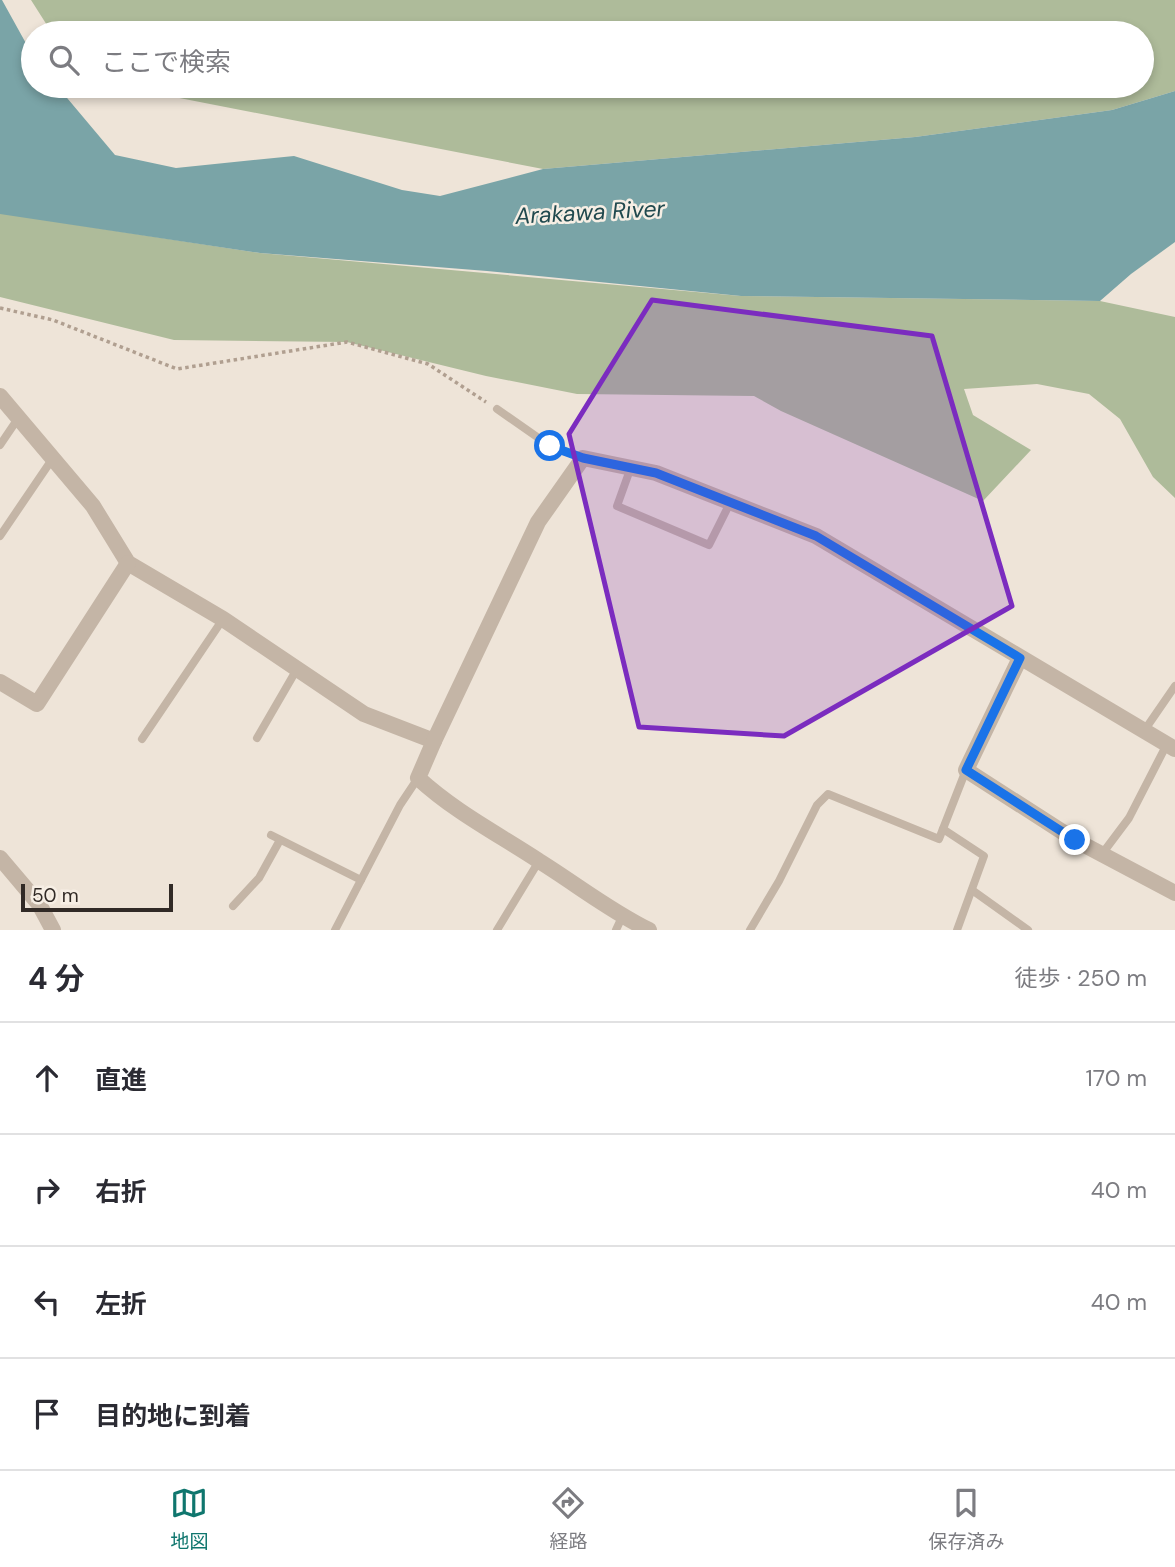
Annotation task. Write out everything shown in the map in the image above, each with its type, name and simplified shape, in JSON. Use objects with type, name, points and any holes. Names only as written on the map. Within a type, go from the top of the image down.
[{"type":"street","points":[[0,396],[93,506],[128,563],[223,619],[364,714],[433,741]]},
{"type":"street","points":[[649,930],[619,923],[539,861],[444,802],[418,778],[433,741],[538,522],[583,458],[656,473],[816,536],[1171,746]]},
{"type":"street","points":[[0,682],[37,704],[128,563]]},
{"type":"street","points":[[1020,658],[966,770],[1075,840],[1175,893]]},
{"type":"street","points":[[0,858],[38,904],[53,930]]},
{"type":"lane","points":[[497,409],[550,446],[583,458]]},
{"type":"lane","points":[[0,445],[19,417]]},
{"type":"lane","points":[[0,536],[53,458]]},
{"type":"lane","points":[[631,467],[617,506],[709,545],[730,503]]},
{"type":"lane","points":[[142,739],[223,619]]},
{"type":"lane","points":[[257,738],[297,669]]},
{"type":"lane","points":[[1144,731],[1175,686]]},
{"type":"lane","points":[[1102,854],[1129,818],[1171,746]]},
{"type":"lane","points":[[750,930],[779,881],[817,805],[828,794],[939,839],[966,770]]},
{"type":"lane","points":[[335,930],[400,805],[418,778]]},
{"type":"lane","points":[[943,829],[984,856],[957,930]]},
{"type":"lane","points":[[271,835],[361,880]]},
{"type":"lane","points":[[233,906],[259,877],[280,839]]},
{"type":"lane","points":[[497,930],[539,861]]},
{"type":"lane","points":[[972,890],[1028,930]]},
{"type":"path","points":[[0,308],[53,320],[177,369],[347,342],[428,364],[497,409]]},
{"type":"highlighted area","points":[[652,300],[932,336],[1012,606],[784,736],[639,727],[569,434]]},
{"type":"green space","points":[[31,0],[1175,0],[1175,91],[1154,97],[1154,21],[44,21]]},
{"type":"green space","points":[[179,98],[1152,98],[1112,110],[915,137],[543,169]]},
{"type":"green space","points":[[0,213],[260,253],[741,296],[1100,301],[1175,317],[1175,498],[1153,477],[1120,419],[1089,394],[1037,384],[964,389],[973,415],[1031,450],[983,501],[781,411],[754,396],[577,394],[486,376],[347,342],[174,340],[0,297]]},
{"type":"water","name":"Arakawa River","points":[[0,0],[21,34],[21,98],[67,98],[115,155],[176,168],[294,156],[402,190],[440,196],[543,169],[915,137],[1112,110],[1175,91],[1175,242],[1100,301],[741,296],[487,271],[260,253],[0,214]]},
{"type":"route","points":[[550,446],[583,458],[656,473],[816,536],[1020,658],[966,770],[1075,840]]}]
